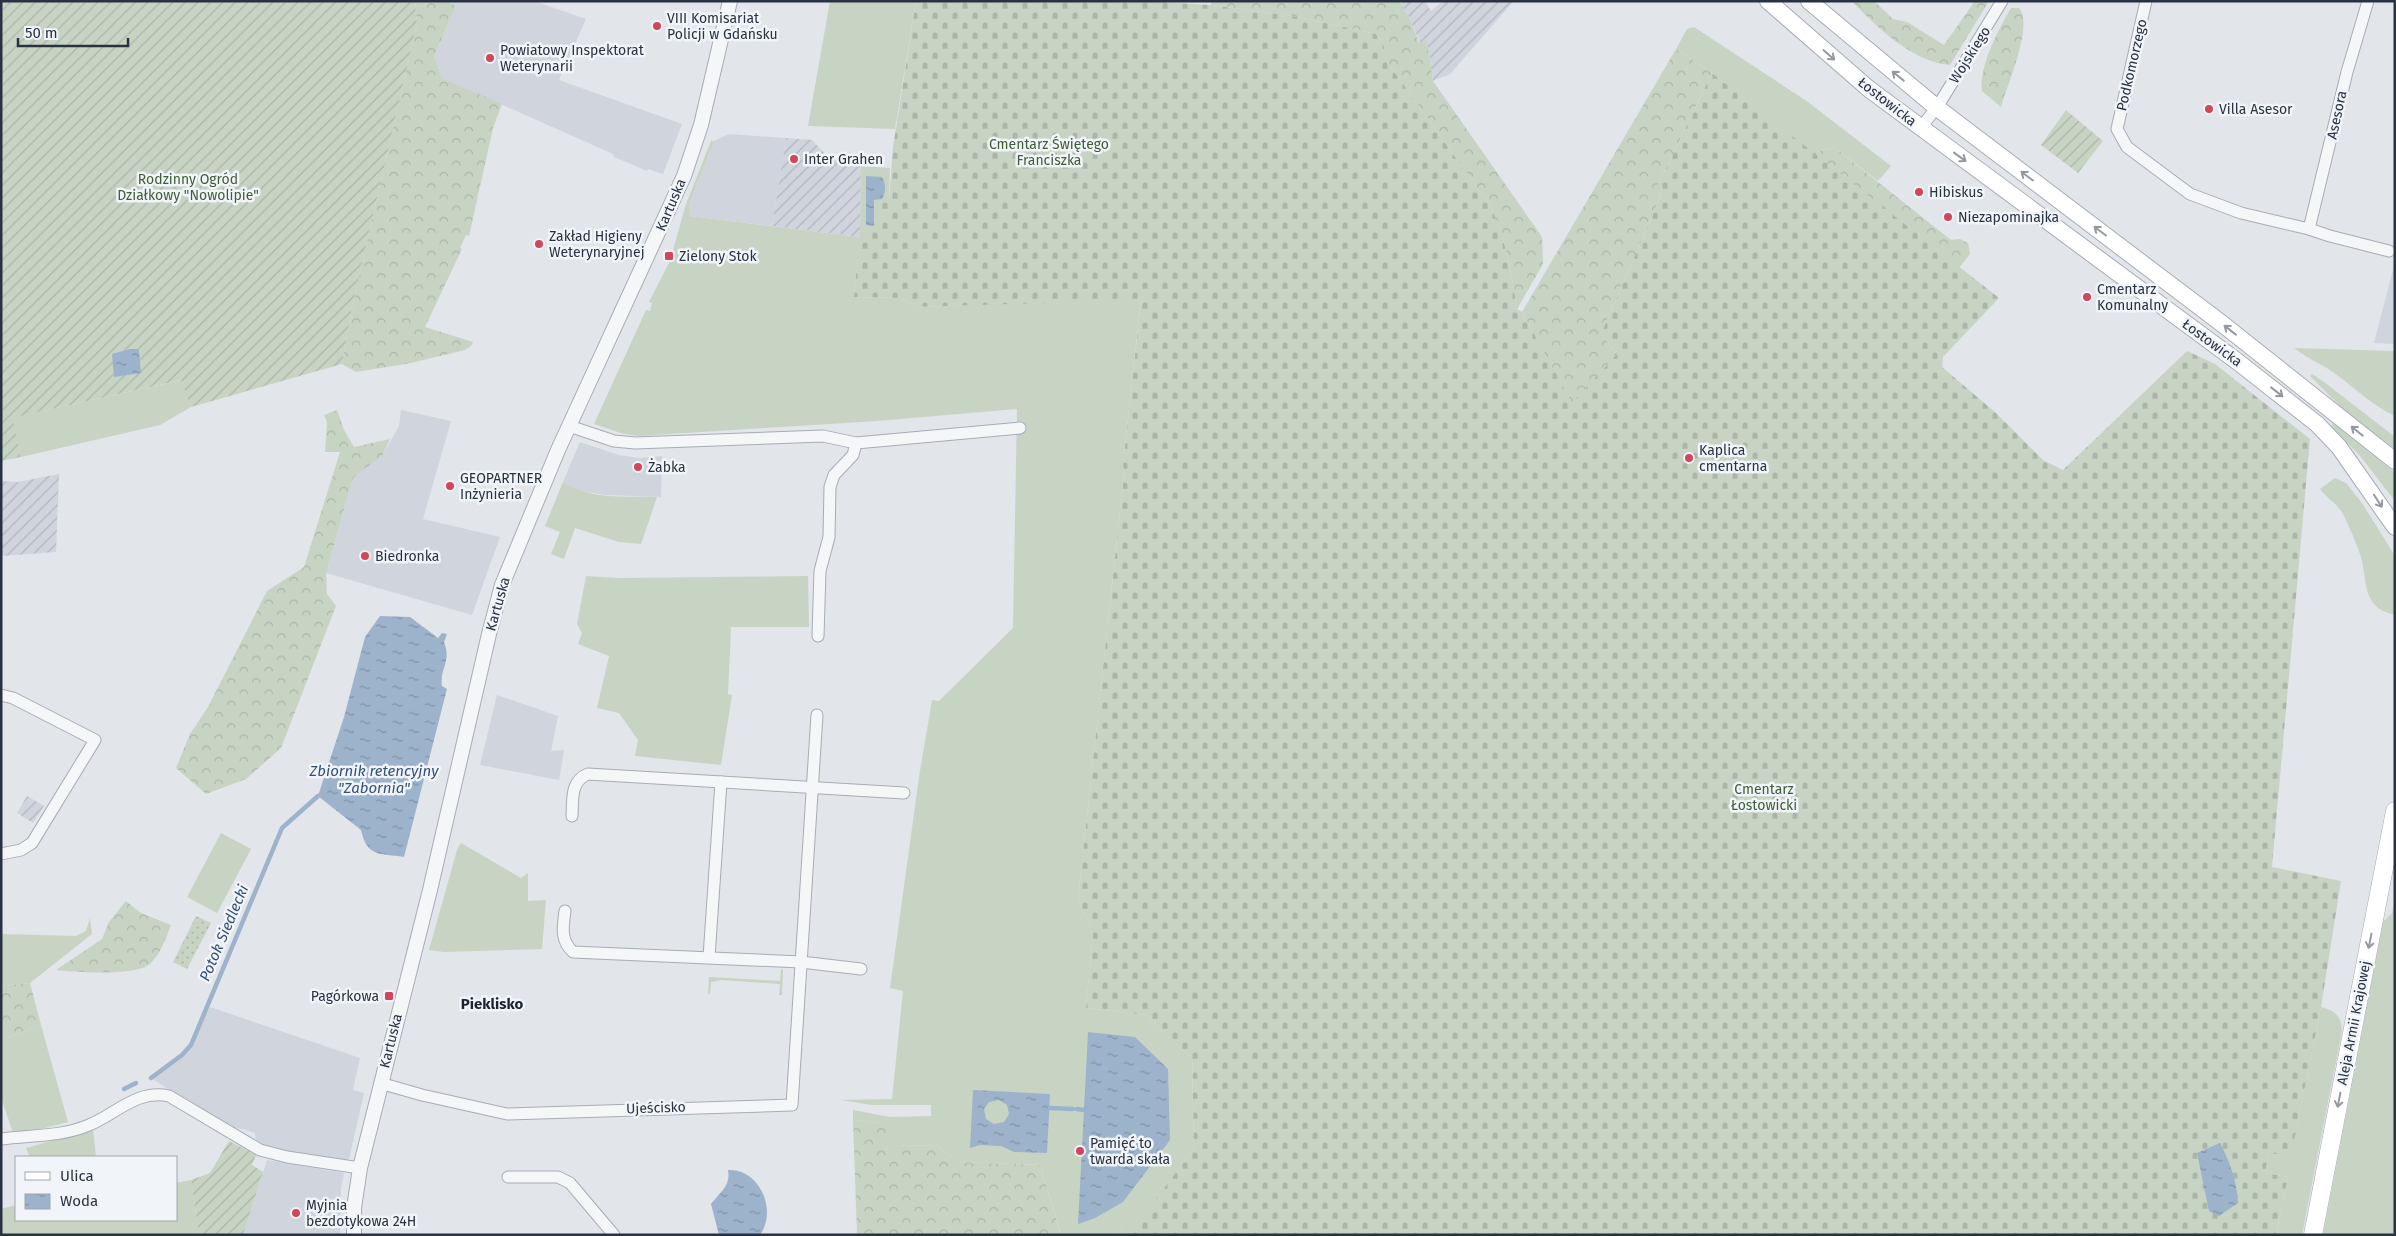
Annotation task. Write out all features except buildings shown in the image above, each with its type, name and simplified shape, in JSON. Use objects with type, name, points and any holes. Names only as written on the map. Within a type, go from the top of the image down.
[{"type":"main road","name":"Łostowicka","points":[[1768,1],[1869,89],[2265,383],[2317,424],[2339,447],[2395,527]]},
{"type":"main road","name":"Łostowicka","points":[[1809,1],[1936,107],[2225,326],[2395,462]]},
{"type":"main road","name":"Aleja Armii Krajowej","points":[[2313,1235],[2395,811]]},
{"type":"street","name":"Kartuska","points":[[354,1235],[354,1208],[360,1168],[430,890],[489,634],[502,586],[516,547],[569,426],[684,176],[701,125],[730,1]]},
{"type":"street","name":"Wojskiego","points":[[1921,128],[2002,1]]},
{"type":"street","name":"Podkomorzego","points":[[2146,1],[2117,129],[2127,147],[2190,194],[2241,213],[2309,228]]},
{"type":"street","name":"Asesora","points":[[2309,228],[2347,72],[2368,1]]},
{"type":"street","points":[[2309,228],[2330,236],[2389,251]]},
{"type":"street","points":[[569,426],[614,441],[635,443],[823,436],[856,443],[1020,428]]},
{"type":"street","points":[[818,636],[820,571],[829,537],[830,487],[834,475],[853,455],[856,443]]},
{"type":"street","points":[[1,695],[13,698],[95,740],[32,843],[21,850],[1,854]]},
{"type":"street","name":"Ujeścisko","points":[[380,1084],[422,1096],[507,1114],[792,1105],[818,715]]},
{"type":"street","points":[[572,816],[574,788],[577,780],[588,774],[904,793]]},
{"type":"street","points":[[710,957],[720,782]]},
{"type":"street","points":[[565,911],[562,935],[566,945],[573,952],[801,962],[861,969]]},
{"type":"street","points":[[1,1139],[47,1135],[89,1125],[136,1098],[161,1094],[170,1096],[260,1150],[287,1157],[360,1168]]},
{"type":"street","points":[[508,1177],[558,1177],[570,1183],[614,1235]]},
{"type":"shaded area","points":[[447,1],[534,1],[586,19],[559,80],[682,124],[663,174],[648,169],[647,171],[614,157],[613,154],[442,78],[434,56],[456,6]]},
{"type":"shaded area","points":[[1399,1],[1425,1],[1431,11],[1443,1],[1514,1],[1450,74],[1433,81],[1427,42],[1420,43],[1410,19]]},
{"type":"shaded area","points":[[729,134],[786,138],[772,226],[690,216],[689,205],[714,141]]},
{"type":"shaded area","points":[[786,138],[812,140],[830,159],[861,161],[860,237],[772,226]]},
{"type":"shaded area","points":[[2395,262],[2395,344],[2374,343],[2390,281]]},
{"type":"shaded area","points":[[401,410],[451,421],[423,519],[500,537],[472,615],[326,573],[353,478],[382,456],[399,426]]},
{"type":"shaded area","points":[[580,442],[619,455],[639,458],[662,456],[661,497],[605,495],[575,490],[563,482]]},
{"type":"shaded area","points":[[59,474],[56,552],[1,556],[1,481],[18,482]]},
{"type":"shaded area","points":[[497,695],[558,716],[551,751],[564,750],[559,780],[480,765]]},
{"type":"shaded area","points":[[27,796],[44,806],[33,823],[17,813]]},
{"type":"shaded area","points":[[210,1007],[360,1058],[353,1090],[364,1093],[349,1159],[339,1160],[284,1152],[256,1142],[255,1133],[243,1129],[229,1128],[151,1078],[183,1057]]},
{"type":"shaded area","points":[[267,1160],[344,1173],[341,1188],[340,1235],[243,1235]]},
{"type":"green space","name":"Rodzinny Ogród Działkowy \"Nowolipie\"","points":[[1,1],[415,1],[417,24],[352,307],[342,364],[191,407],[181,380],[12,418],[21,457],[1,461]]},
{"type":"green space","points":[[415,1],[447,1],[456,6],[434,56],[442,78],[502,104],[493,128],[469,236],[466,235],[460,248],[462,249],[425,327],[473,342],[465,350],[411,363],[356,372],[342,364],[352,307],[417,24]]},
{"type":"green space","points":[[830,1],[916,1],[895,129],[808,126]]},
{"type":"green space","name":"Cmentarz Łostowicki","points":[[916,1],[1144,1],[1211,5],[1293,16],[1376,34],[1383,44],[1388,63],[1494,213],[1505,245],[1517,309],[1522,312],[1572,403],[1617,354],[1601,334],[1663,191],[1658,185],[1712,73],[1999,298],[1943,357],[1942,367],[1996,413],[2043,460],[2063,470],[2187,351],[2215,364],[2310,439],[2272,867],[2341,881],[2321,1007],[2291,1156],[2269,1153],[2265,1173],[2288,1177],[2276,1235],[1115,1235],[1139,1222],[1194,1148],[1192,1059],[1147,1015],[1086,1008],[1093,933],[1078,900],[1141,300],[916,307],[901,298],[854,297],[860,232],[880,230],[880,204],[889,201],[893,147]]},
{"type":"green space","points":[[1211,1],[1399,1],[1410,19],[1419,43],[1427,42],[1433,81],[1542,237],[1543,264],[1517,309],[1505,245],[1494,213],[1388,63],[1383,44],[1376,34],[1293,16],[1211,5]]},
{"type":"green space","points":[[1852,1],[1874,1],[1893,19],[1907,22],[1944,45],[1975,1],[1989,1],[1950,65],[1922,57],[1896,42],[1872,22]]},
{"type":"green space","points":[[2011,8],[2019,8],[2023,16],[2023,28],[2018,56],[2001,107],[1982,91],[1983,70],[1990,48]]},
{"type":"green space","points":[[1694,27],[1808,102],[1891,166],[1878,181],[1834,147],[1813,153],[1712,73],[1676,49],[1687,29]]},
{"type":"green space","points":[[1676,49],[1712,73],[1658,185],[1663,191],[1601,334],[1617,354],[1572,404],[1522,312]]},
{"type":"green space","points":[[2066,110],[2103,141],[2078,173],[2041,145]]},
{"type":"green space","points":[[711,141],[714,141],[689,205],[690,216],[860,237],[854,297],[901,298],[916,307],[1141,299],[1078,900],[1093,933],[1086,1008],[1147,1015],[1192,1059],[1194,1148],[1139,1223],[1115,1235],[1061,1234],[1040,1165],[958,1162],[936,1145],[890,1146],[879,1123],[853,1120],[853,1110],[890,1117],[931,1116],[931,1105],[872,1105],[841,1100],[892,1099],[903,991],[890,988],[919,777],[932,700],[939,701],[1013,628],[1017,409],[877,421],[639,436],[624,434],[594,424],[646,310],[650,311],[652,303],[649,302],[675,251],[673,250],[686,204]]},
{"type":"green space","points":[[1834,147],[1951,240],[1960,239],[1968,243],[1970,254],[1959,268],[1813,153]]},
{"type":"green space","points":[[861,166],[890,168],[889,202],[880,205],[880,231],[860,232]]},
{"type":"green space","points":[[2294,348],[2395,351],[2395,416],[2372,402],[2332,371]]},
{"type":"green space","points":[[2312,374],[2395,437],[2395,449],[2347,413],[2310,376]]},
{"type":"green space","points":[[182,380],[191,407],[160,425],[21,457],[11,418]]},
{"type":"green space","points":[[337,410],[344,430],[354,447],[390,439],[382,456],[353,478],[326,573],[327,594],[336,606],[281,748],[246,779],[206,794],[176,768],[190,734],[208,707],[267,591],[304,567],[340,452],[325,452],[327,422],[324,415]]},
{"type":"green space","points":[[2333,423],[2395,473],[2395,501],[2361,457],[2331,426]]},
{"type":"green space","points":[[2335,478],[2346,483],[2362,503],[2395,556],[2395,615],[2376,606],[2371,600],[2361,557],[2343,514],[2320,489]]},
{"type":"green space","points":[[563,482],[585,492],[608,496],[657,497],[641,544],[619,542],[575,528],[564,559],[551,554],[560,532],[545,526]]},
{"type":"green space","points":[[586,576],[618,578],[808,576],[809,627],[731,627],[728,694],[732,695],[721,765],[635,756],[638,740],[619,713],[597,708],[609,656],[578,644],[582,633],[577,624]]},
{"type":"green space","points":[[221,833],[251,849],[217,913],[187,897]]},
{"type":"green space","points":[[461,843],[521,878],[528,873],[528,901],[546,900],[542,949],[444,952],[429,950],[457,850]]},
{"type":"green space","points":[[126,901],[141,913],[171,925],[160,950],[151,963],[144,967],[120,972],[56,970],[102,939],[109,922]]},
{"type":"green space","points":[[2394,903],[2395,1235],[2323,1235],[2383,922],[2392,913]]},
{"type":"green space","points":[[196,916],[211,923],[187,969],[173,962]]},
{"type":"green space","points":[[90,918],[92,934],[30,983],[1,986],[1,934],[76,936],[86,931]]},
{"type":"green space","points":[[781,969],[783,970],[782,995],[779,995],[780,984],[721,980],[711,982],[710,994],[708,994],[709,977],[780,981]]},
{"type":"green space","points":[[30,983],[41,1025],[1,1040],[1,986]]},
{"type":"green space","points":[[2321,1007],[2330,1010],[2339,1017],[2342,1031],[2302,1235],[2276,1235],[2288,1177],[2265,1173],[2269,1152],[2291,1155]]},
{"type":"green space","points":[[41,1025],[68,1122],[14,1136],[1,1097],[1,1040]]},
{"type":"green space","points":[[853,1120],[879,1123],[888,1130],[890,1146],[936,1145],[958,1162],[1040,1165],[1061,1235],[857,1235]]},
{"type":"green space","points":[[93,1129],[96,1156],[30,1156],[26,1148]]},
{"type":"green space","points":[[229,1141],[256,1155],[252,1165],[263,1172],[243,1235],[199,1235],[191,1180],[210,1173]]},
{"type":"green space","points":[[191,1180],[199,1235],[1,1235],[1,1209],[15,1205],[15,1221],[178,1221],[178,1183]]},
{"type":"water","points":[[866,176],[882,177],[885,185],[882,199],[874,200],[874,226],[866,225]]},
{"type":"water","points":[[130,349],[138,349],[139,351],[141,373],[114,377],[112,354]]},
{"type":"water","name":"Zbiornik retencyjny \"Zabornia\"","points":[[380,616],[410,617],[438,638],[442,633],[447,634],[444,642],[447,655],[442,675],[442,686],[447,689],[404,857],[381,854],[371,850],[361,830],[318,796],[344,717],[365,637]]},
{"type":"water","points":[[1088,1032],[1135,1037],[1168,1069],[1170,1140],[1123,1202],[1095,1218],[1078,1224]]},
{"type":"water","points":[[973,1090],[1050,1094],[1047,1153],[1014,1152],[1001,1146],[980,1145],[970,1148]],"holes":[[[999,1100],[1007,1105],[1009,1114],[1004,1122],[994,1124],[986,1119],[984,1109],[989,1102]]]},
{"type":"water","points":[[2220,1143],[2232,1172],[2238,1203],[2219,1216],[2209,1211],[2197,1153]]},
{"type":"water","points":[[728,1170],[739,1171],[749,1176],[762,1192],[767,1214],[765,1225],[760,1235],[719,1235],[711,1204],[726,1185]]},
{"type":"waterway","name":"Potok Siedlecki","points":[[151,1078],[182,1055],[191,1045],[282,828],[318,796]]},
{"type":"waterway","name":"Potok Siedlecki","points":[[124,1089],[136,1083]]},
{"type":"waterway","points":[[1050,1108],[1073,1109]]},
{"type":"waterway","points":[[1077,1109],[1084,1110]]},
{"type":"place","name":"VIII Komisariat Policji w Gdańsku","points":[[657,26]]},
{"type":"place","name":"Powiatowy Inspektorat Weterynarii","points":[[490,58]]},
{"type":"place","name":"Villa Asesor","points":[[2209,109]]},
{"type":"place","name":"Inter Grahen","points":[[794,159]]},
{"type":"place","name":"Hibiskus","points":[[1919,192]]},
{"type":"place","name":"Niezapominajka","points":[[1948,217]]},
{"type":"place","name":"Zakład Higieny Weterynaryjnej","points":[[539,244]]},
{"type":"place","name":"Zielony Stok","points":[[669,256]]},
{"type":"place","name":"Cmentarz Komunalny","points":[[2087,297]]},
{"type":"place","name":"Kaplica cmentarna","points":[[1689,458]]},
{"type":"place","name":"Żabka","points":[[638,467]]},
{"type":"place","name":"GEOPARTNER Inżynieria","points":[[450,486]]},
{"type":"place","name":"Biedronka","points":[[365,556]]},
{"type":"place","name":"Pagórkowa","points":[[389,996]]},
{"type":"place","name":"Pamięć to twarda skała","points":[[1080,1151]]},
{"type":"place","name":"Myjnia bezdotykowa 24H","points":[[296,1213]]},
{"type":"district","name":"Pieklisko","points":[[492,1004]]},
{"type":"park label","name":"Cmentarz Świętego Franciszka","points":[[1049,152]]}]
